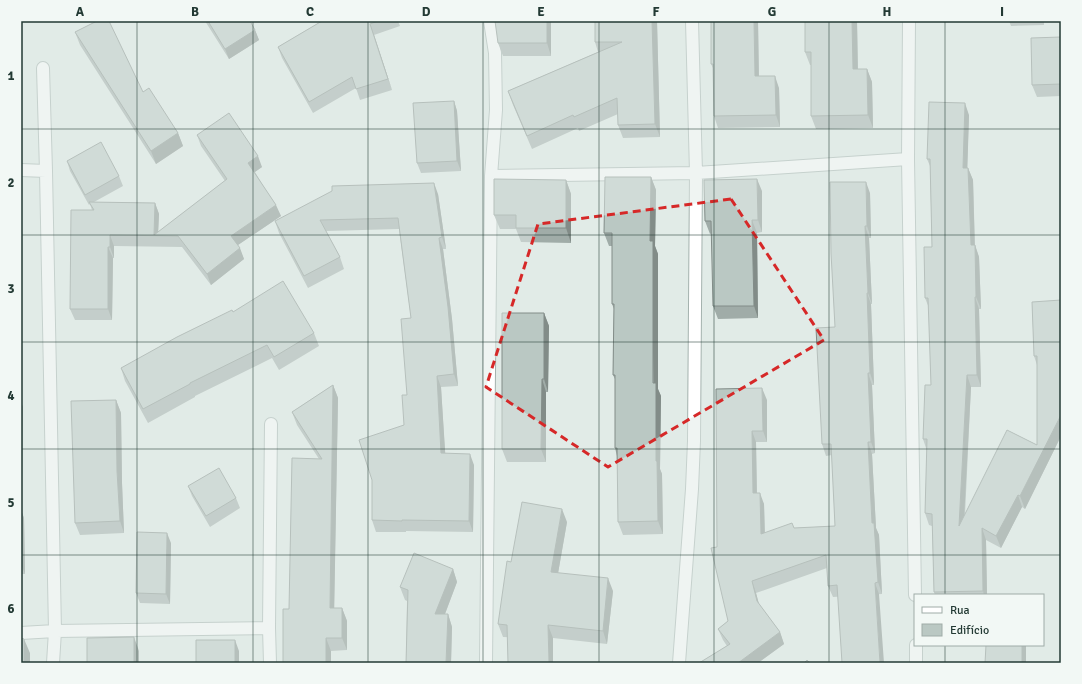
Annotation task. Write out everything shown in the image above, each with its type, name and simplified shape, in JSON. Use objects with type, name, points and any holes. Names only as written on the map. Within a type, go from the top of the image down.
[{"type":"street","points":[[486,663],[491,176],[496,110],[495,53],[490,21]]},
{"type":"street","points":[[680,663],[692,489],[694,426],[696,173],[692,21]]},
{"type":"street","points":[[909,21],[908,158],[915,594]]},
{"type":"street","points":[[43,68],[55,631],[53,663]]},
{"type":"street","points":[[491,176],[696,173],[908,158]]},
{"type":"street","points":[[21,170],[46,171]]},
{"type":"street","points":[[270,663],[271,424]]},
{"type":"street","points":[[21,633],[55,631],[269,628]]},
{"type":"street","points":[[916,646],[916,663]]},
{"type":"highlighted area","points":[[731,199],[824,340],[608,467],[486,387],[538,224]]},
{"type":"building","points":[[97,21],[109,21],[143,92],[149,88],[178,133],[151,151],[75,32]]},
{"type":"building","points":[[208,21],[250,21],[255,30],[225,49]]},
{"type":"building","points":[[322,21],[378,21],[370,24],[388,79],[356,89],[352,77],[309,102],[278,47]]},
{"type":"building","points":[[495,21],[547,21],[547,43],[498,43]]},
{"type":"building","points":[[595,21],[652,21],[655,124],[618,125],[617,98],[574,117],[573,115],[527,136],[508,91],[622,42],[595,42]]},
{"type":"building","points":[[711,21],[754,21],[755,76],[775,76],[776,115],[714,116],[713,64],[711,64]]},
{"type":"building","points":[[805,21],[852,21],[853,69],[867,69],[868,115],[811,116],[811,52],[805,52]]},
{"type":"building","points":[[1061,37],[1061,84],[1032,85],[1031,38]]},
{"type":"building","points":[[454,101],[457,161],[417,163],[413,103]]},
{"type":"building","points":[[929,102],[965,103],[963,168],[968,168],[971,245],[975,245],[977,375],[967,375],[959,526],[1007,430],[1037,445],[1037,356],[1034,356],[1032,302],[1061,300],[1061,415],[1020,496],[1018,495],[996,536],[982,528],[983,591],[934,592],[932,514],[925,513],[927,439],[923,439],[925,385],[931,385],[928,298],[925,298],[924,247],[932,247],[930,159],[927,159]]},
{"type":"building","points":[[229,113],[258,156],[248,163],[276,205],[231,236],[240,248],[207,274],[178,236],[110,235],[110,247],[108,247],[108,309],[70,309],[71,210],[94,210],[89,202],[155,203],[154,235],[227,179],[197,135]]},
{"type":"building","points":[[101,142],[119,176],[85,195],[67,161]]},
{"type":"building","points":[[605,177],[651,177],[650,241],[653,241],[653,383],[656,383],[658,521],[618,522],[617,448],[615,448],[615,375],[613,375],[614,304],[612,304],[612,233],[604,233]]},
{"type":"building","points":[[494,179],[566,180],[566,228],[516,228],[516,215],[494,215]]},
{"type":"building","points":[[757,179],[758,220],[752,220],[754,306],[713,306],[711,221],[705,221],[704,180]]},
{"type":"building","points":[[830,182],[866,182],[867,226],[865,226],[871,442],[868,442],[872,523],[874,523],[878,582],[875,583],[880,663],[842,663],[837,585],[828,586],[826,555],[752,581],[757,601],[780,632],[738,663],[699,663],[730,644],[718,629],[728,621],[711,548],[717,547],[716,389],[762,388],[763,431],[752,431],[753,493],[760,493],[761,534],[792,523],[794,528],[835,526],[831,444],[822,444],[816,328],[835,327],[831,253]]},
{"type":"building","points":[[434,183],[442,237],[439,238],[448,307],[454,374],[437,376],[441,453],[470,454],[469,521],[372,520],[372,480],[359,440],[404,425],[402,395],[407,395],[401,319],[411,318],[398,218],[320,220],[340,257],[304,276],[275,221],[332,191],[332,186]]},
{"type":"building","points":[[283,281],[314,333],[274,357],[267,345],[190,383],[143,409],[121,368],[177,337],[232,310],[233,312]]},
{"type":"building","points":[[502,313],[544,313],[544,379],[542,379],[541,449],[502,449]]},
{"type":"building","points":[[333,385],[330,608],[342,608],[342,638],[326,638],[326,663],[283,663],[283,609],[289,609],[292,458],[322,459],[292,412]]},
{"type":"building","points":[[116,400],[117,471],[120,521],[75,523],[71,401]]},
{"type":"building","points":[[219,468],[236,498],[206,516],[188,486]]},
{"type":"building","points":[[522,502],[562,509],[551,572],[608,578],[603,631],[548,625],[549,663],[508,663],[507,625],[498,624],[507,561],[511,562]]},
{"type":"building","points":[[137,532],[167,533],[166,594],[136,593]]},
{"type":"building","points":[[414,553],[453,569],[435,614],[448,614],[446,663],[406,663],[408,590],[400,587]]},
{"type":"building","points":[[134,637],[134,663],[87,663],[87,638]]},
{"type":"building","points":[[21,638],[24,639],[24,663],[21,663]]},
{"type":"building","points":[[196,640],[235,640],[235,663],[196,663]]},
{"type":"building","points":[[986,646],[1022,646],[1022,663],[985,663]]}]
